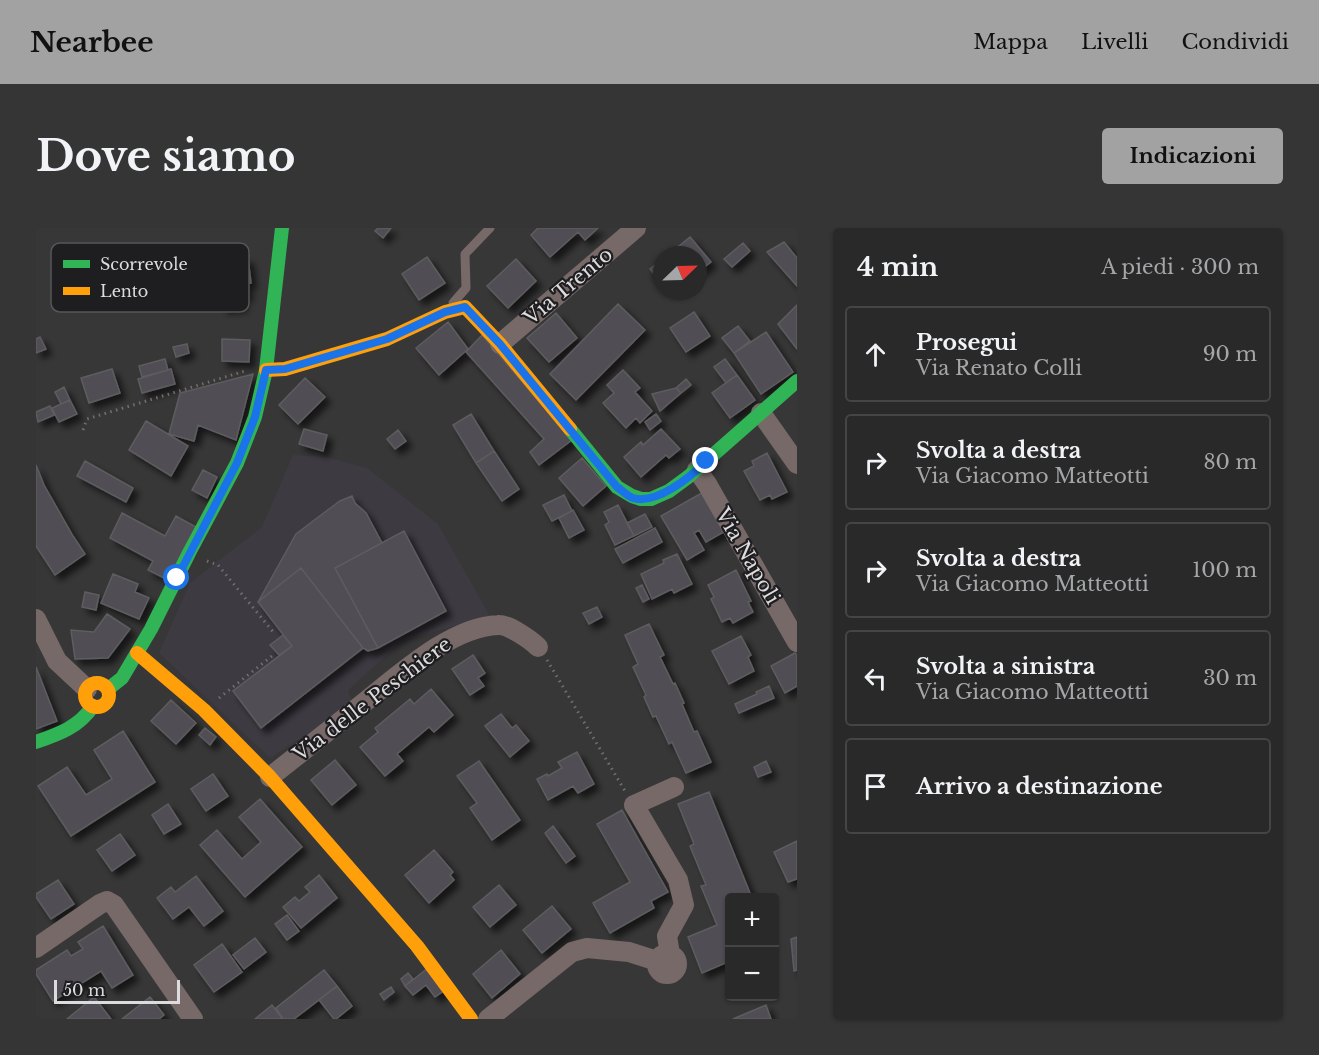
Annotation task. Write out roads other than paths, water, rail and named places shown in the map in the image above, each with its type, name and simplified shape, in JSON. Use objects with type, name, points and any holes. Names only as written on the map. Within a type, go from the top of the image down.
[{"type":"street","points":[[108,689],[122,678],[137,653],[237,463],[255,417],[266,367],[282,228]]},
{"type":"street","name":"Via Trento","points":[[500,344],[636,228]]},
{"type":"street","points":[[266,367],[285,369],[387,339],[445,312],[465,307],[500,344],[617,487],[632,497],[650,499],[666,492],[698,470],[797,381]]},
{"type":"street","points":[[761,413],[797,464]]},
{"type":"street","name":"Via Napoli","points":[[698,470],[797,642]]},
{"type":"street","points":[[36,619],[57,661],[90,697],[98,707],[105,704],[109,697],[106,686],[99,683],[92,684],[90,697],[88,716],[72,728],[36,742]]},
{"type":"street","name":"Via delle Peschiere","points":[[270,777],[404,671],[464,632],[501,624],[538,646]]},
{"type":"street","points":[[137,653],[204,710],[270,777],[417,946],[471,1019]]},
{"type":"street","points":[[488,1019],[572,952],[586,948],[663,958],[667,936],[684,905],[678,880],[634,805],[674,787]]},
{"type":"street","points":[[36,948],[107,901],[114,905],[193,1019]]},
{"type":"lane","points":[[445,312],[466,288],[465,254],[490,228]]}]
